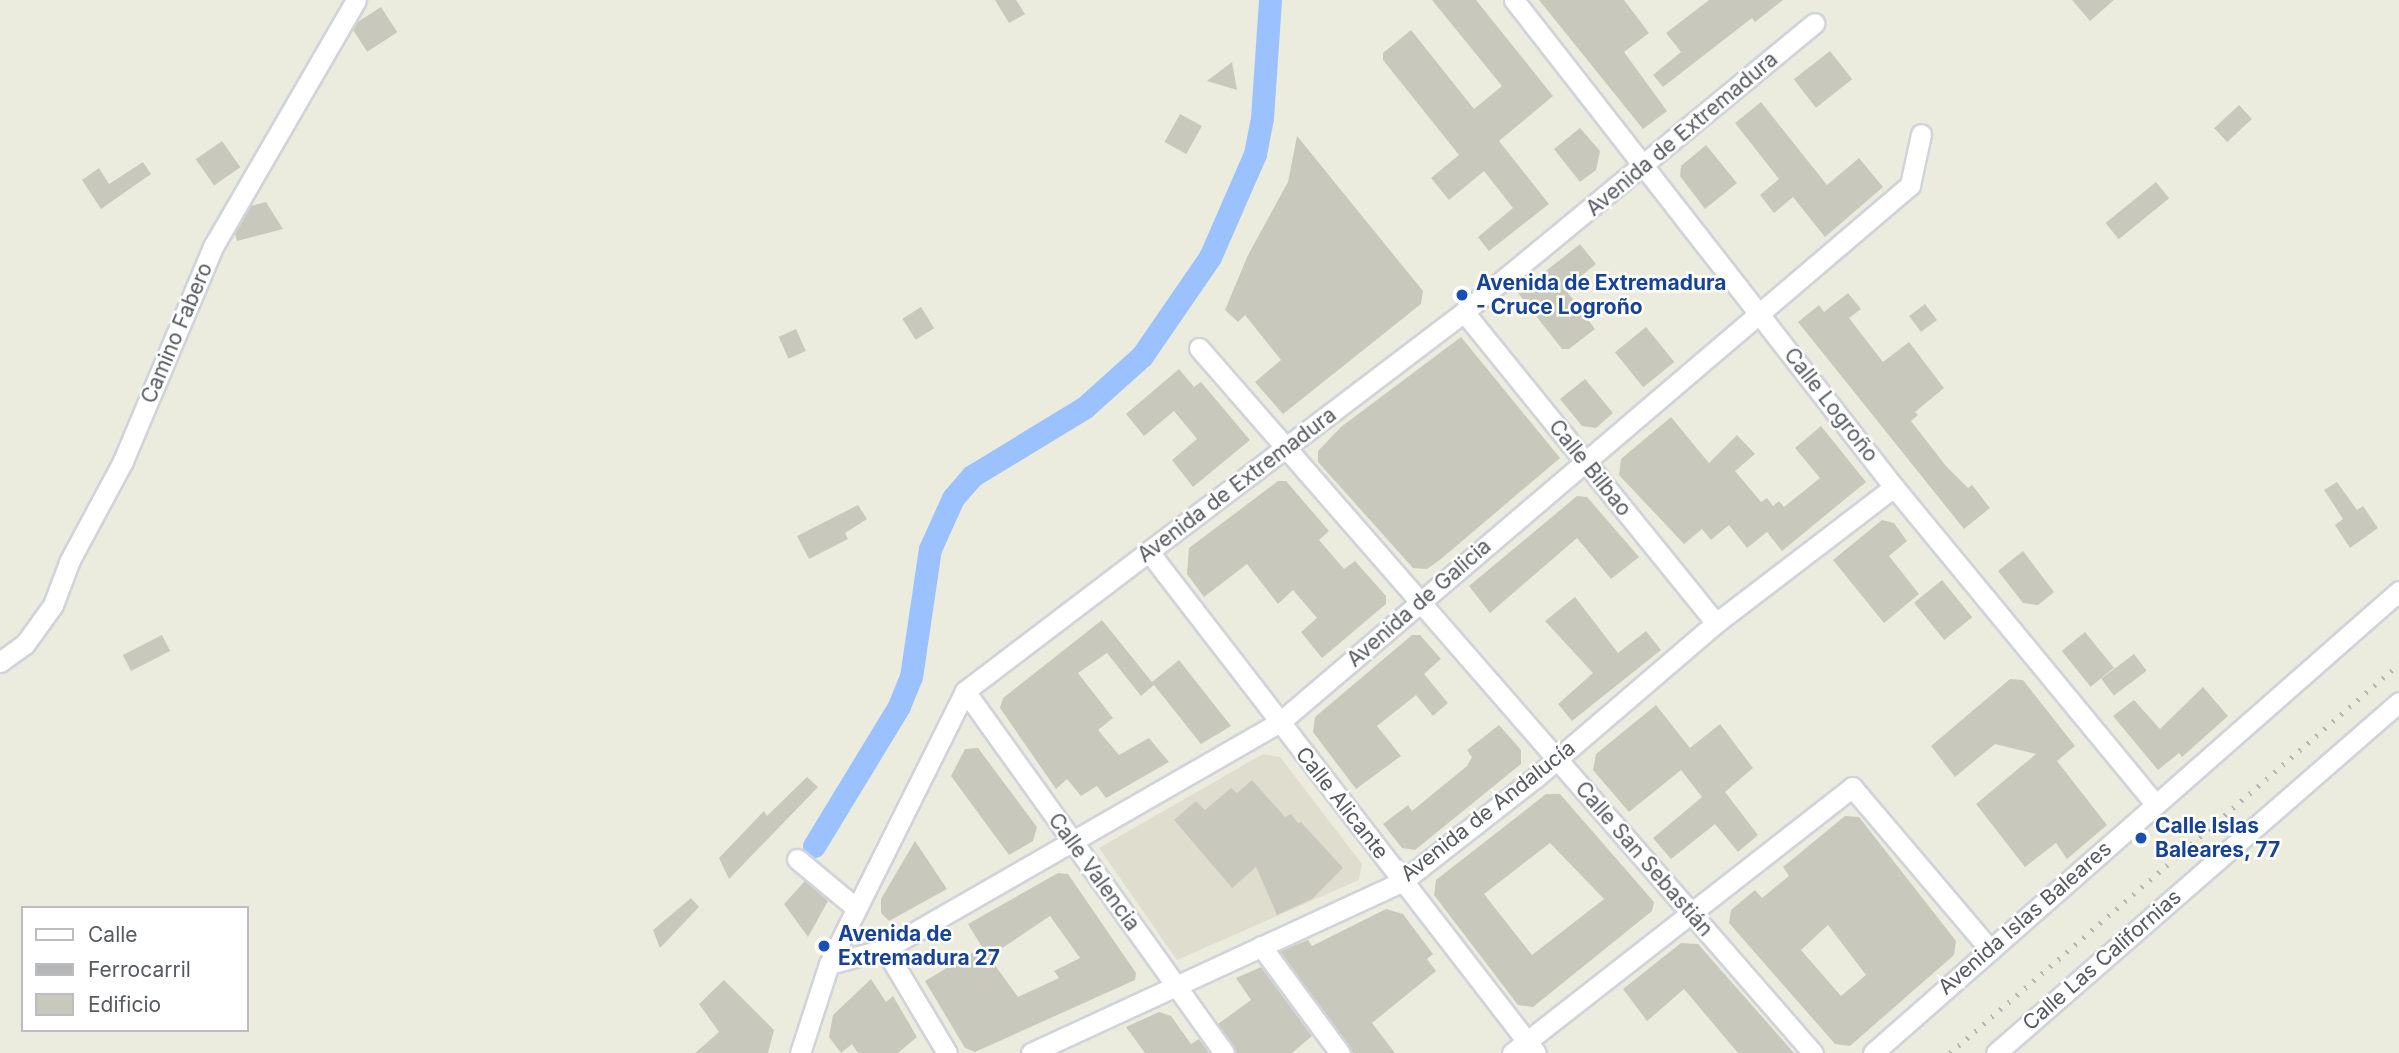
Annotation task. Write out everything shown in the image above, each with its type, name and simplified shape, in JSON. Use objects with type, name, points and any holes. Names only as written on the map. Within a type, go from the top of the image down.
[{"type":"street","name":"Camino Fabero","points":[[0,662],[25,644],[53,605],[70,560],[122,461],[214,245],[356,0]]},
{"type":"street","name":"Calle Logroño","points":[[1514,0],[1894,486],[2155,804]]},
{"type":"street","name":"Avenida de Extremadura","points":[[800,1053],[829,964],[965,691],[1464,312],[1645,167],[1814,23]]},
{"type":"street","name":"Avenida de Galicia","points":[[829,964],[885,949],[1280,722],[1585,461],[1761,315],[1910,185],[1921,134]]},
{"type":"street","name":"Calle Bilbao","points":[[1464,312],[1716,623]]},
{"type":"street","name":"Calle San Sebastián","points":[[1199,348],[1813,1053]]},
{"type":"street","name":"Avenida de Andalucía","points":[[1031,1053],[1403,881],[1556,758],[1716,623],[1894,486]]},
{"type":"street","name":"Calle Alicante","points":[[1149,552],[1403,881],[1525,1049]]},
{"type":"street","name":"Avenida Islas Baleares","points":[[1873,1053],[2399,590]]},
{"type":"street","name":"Calle Valencia","points":[[965,691],[1224,1053]]},
{"type":"street","name":"Calle Las Californias","points":[[1996,1053],[2399,702]]},
{"type":"street","points":[[1525,1049],[1690,912],[1852,787],[1990,950]]},
{"type":"street","points":[[797,859],[856,908]]},
{"type":"street","points":[[1261,946],[1340,1053]]},
{"type":"street","points":[[885,949],[947,1053]]},
{"type":"shaded area","points":[[1263,754],[1280,757],[1362,864],[1359,880],[1177,960],[1099,848]]},
{"type":"building","points":[[995,0],[1016,0],[1025,14],[1009,23]]},
{"type":"building","points":[[1432,0],[1476,0],[1553,96],[1499,141],[1549,204],[1489,251],[1478,237],[1513,208],[1484,171],[1449,200],[1431,178],[1459,155],[1383,60],[1383,53],[1411,30],[1474,109],[1502,86]]},
{"type":"building","points":[[1539,0],[1624,0],[1649,33],[1624,52],[1667,111],[1643,129]]},
{"type":"building","points":[[1709,0],[1783,0],[1755,22],[1752,18],[1663,87],[1653,75],[1681,52],[1666,33]]},
{"type":"building","points":[[2072,0],[2114,0],[2090,21]]},
{"type":"building","points":[[381,7],[397,32],[367,52],[351,27]]},
{"type":"building","points":[[1830,51],[1852,79],[1816,108],[1794,79]]},
{"type":"building","points":[[1232,62],[1237,90],[1207,81]]},
{"type":"building","points":[[1761,102],[1827,185],[1859,158],[1883,187],[1825,237],[1793,197],[1774,213],[1760,195],[1779,179],[1735,123]]},
{"type":"building","points":[[2239,105],[2252,119],[2227,142],[2214,128]]},
{"type":"building","points":[[1180,114],[1202,126],[1186,154],[1164,142]]},
{"type":"building","points":[[1580,128],[1600,151],[1596,170],[1580,182],[1554,149]]},
{"type":"building","points":[[1297,136],[1423,291],[1421,304],[1283,414],[1255,382],[1281,360],[1245,315],[1238,322],[1225,310],[1248,255],[1288,182]]},
{"type":"building","points":[[222,141],[240,167],[214,186],[196,159]]},
{"type":"building","points":[[1706,145],[1737,183],[1705,209],[1680,176],[1681,166]]},
{"type":"building","points":[[143,162],[151,174],[101,209],[82,180],[99,168],[109,184]]},
{"type":"building","points":[[2156,182],[2169,198],[2119,239],[2105,223]]},
{"type":"building","points":[[266,202],[283,229],[237,241],[235,233],[251,206]]},
{"type":"building","points":[[1580,244],[1596,264],[1565,289],[1595,329],[1569,349],[1562,349],[1518,293]]},
{"type":"building","points":[[1848,293],[1861,309],[1849,318],[1883,362],[1909,342],[1944,388],[1915,412],[1918,415],[1911,421],[1946,466],[1968,488],[1972,485],[1990,508],[1964,529],[1798,322],[1819,305],[1824,312]]},
{"type":"building","points":[[1925,304],[1937,320],[1921,332],[1909,316]]},
{"type":"building","points":[[921,307],[934,328],[916,340],[902,319]]},
{"type":"building","points":[[1646,327],[1674,362],[1643,387],[1615,352]]},
{"type":"building","points":[[796,329],[806,351],[788,359],[779,337]]},
{"type":"building","points":[[1461,337],[1560,458],[1441,559],[1427,569],[1413,568],[1318,462],[1318,451],[1341,427]]},
{"type":"building","points":[[1179,369],[1194,387],[1201,382],[1250,440],[1193,487],[1172,460],[1197,439],[1174,411],[1144,436],[1126,414]]},
{"type":"building","points":[[1585,379],[1613,413],[1596,428],[1582,426],[1560,399]]},
{"type":"building","points":[[1671,417],[1709,463],[1737,435],[1755,454],[1735,471],[1761,502],[1767,498],[1773,506],[1779,501],[1784,507],[1820,478],[1795,448],[1821,426],[1866,482],[1782,551],[1767,532],[1747,548],[1729,525],[1711,540],[1702,529],[1684,544],[1619,475],[1621,459]]},
{"type":"building","points":[[1278,481],[1286,481],[1329,531],[1319,540],[1344,569],[1355,561],[1386,596],[1386,604],[1322,658],[1301,632],[1317,618],[1293,590],[1278,604],[1247,564],[1204,597],[1187,574],[1189,548]]},
{"type":"building","points":[[2337,482],[2357,510],[2363,506],[2378,528],[2350,548],[2335,525],[2343,519],[2324,490]]},
{"type":"building","points":[[1577,496],[1587,497],[1639,557],[1611,579],[1577,538],[1490,613],[1469,586]]},
{"type":"building","points":[[858,505],[867,519],[845,533],[848,539],[809,559],[797,536]]},
{"type":"building","points":[[1882,520],[1894,523],[1907,541],[1889,556],[1919,594],[1884,623],[1833,560]]},
{"type":"building","points":[[2023,551],[2054,592],[2038,605],[2023,603],[1998,571]]},
{"type":"building","points":[[1942,580],[1972,617],[1944,640],[1914,603]]},
{"type":"building","points":[[1575,597],[1618,653],[1646,631],[1661,650],[1572,721],[1558,704],[1593,673],[1545,621]]},
{"type":"building","points":[[1102,620],[1152,682],[1179,660],[1231,726],[1201,744],[1154,685],[1141,696],[1107,653],[1078,673],[1113,718],[1098,730],[1119,755],[1149,738],[1169,762],[1106,798],[1097,786],[1081,796],[1067,779],[1056,789],[1000,708],[1003,698]]},
{"type":"building","points":[[2085,632],[2114,668],[2091,687],[2062,651]]},
{"type":"building","points":[[162,635],[170,651],[131,671],[123,655]]},
{"type":"building","points":[[1412,635],[1420,635],[1441,659],[1424,674],[1448,703],[1433,716],[1416,695],[1377,726],[1401,756],[1356,789],[1313,732],[1315,717]]},
{"type":"building","points":[[2134,654],[2147,671],[2114,695],[2101,679]]},
{"type":"building","points":[[2010,679],[2023,680],[2075,746],[2057,761],[2107,825],[2067,859],[2056,843],[2025,867],[1976,804],[2036,754],[1995,744],[1955,777],[1931,746]]},
{"type":"building","points":[[2203,687],[2228,716],[2182,757],[2179,753],[2158,770],[2113,716],[2134,700],[2160,729]]},
{"type":"building","points":[[1656,705],[1690,748],[1720,724],[1753,768],[1725,792],[1758,835],[1738,852],[1715,824],[1671,859],[1653,838],[1702,797],[1681,770],[1629,812],[1593,770],[1596,754]]},
{"type":"building","points":[[1499,725],[1521,750],[1521,764],[1415,850],[1402,848],[1383,824],[1408,805],[1412,811],[1467,766],[1472,757],[1467,750]]},
{"type":"building","points":[[978,748],[1037,827],[1033,841],[1009,855],[951,776],[965,749]]},
{"type":"building","points":[[807,777],[818,787],[729,879],[719,858],[764,811],[767,816]]},
{"type":"building","points":[[1252,780],[1285,817],[1291,814],[1298,823],[1301,822],[1343,868],[1312,899],[1277,915],[1256,867],[1232,888],[1174,820],[1196,801],[1205,810],[1231,788],[1237,793]]},
{"type":"building","points":[[1546,794],[1560,794],[1654,902],[1652,911],[1533,1007],[1518,1005],[1434,895],[1436,880]],"holes":[[[1550,843],[1604,899],[1532,955],[1484,894]]]},
{"type":"building","points":[[1845,816],[1859,817],[1956,941],[1954,955],[1850,1046],[1835,1044],[1729,923],[1731,910],[1755,890],[1762,898],[1789,876],[1783,867]],"holes":[[[1828,925],[1866,975],[1841,996],[1801,950]]]},
{"type":"building","points":[[915,841],[947,889],[889,921],[881,913],[881,899]]},
{"type":"building","points":[[1058,873],[1068,874],[1136,973],[1135,980],[975,1052],[965,1048],[925,981],[982,947],[968,924]],"holes":[[[1050,916],[1080,958],[1054,971],[1059,978],[1018,997],[989,957]]]},
{"type":"building","points":[[805,881],[828,901],[808,937],[784,904]]},
{"type":"building","points":[[691,898],[699,907],[660,948],[653,930]]},
{"type":"building","points":[[1386,909],[1403,914],[1433,954],[1427,959],[1436,971],[1372,1023],[1395,1053],[1353,1053],[1280,951],[1308,940],[1312,946]]},
{"type":"building","points":[[1681,943],[1698,944],[1794,1053],[1738,1053],[1684,989],[1647,1021],[1623,989]]},
{"type":"building","points":[[1261,967],[1312,1036],[1292,1053],[1236,1053],[1218,1024],[1251,1000],[1236,978]]},
{"type":"building","points":[[871,979],[886,1002],[893,996],[917,1037],[898,1053],[858,1053],[852,1044],[841,1053],[829,1037],[833,1015]]},
{"type":"building","points":[[724,980],[774,1030],[768,1053],[695,1053],[719,1032],[699,1004]]},
{"type":"building","points":[[1159,1012],[1171,1016],[1191,1044],[1199,1039],[1209,1053],[1145,1053],[1126,1027]]},
{"type":"waterway","points":[[814,846],[899,706],[911,677],[930,549],[953,498],[972,476],[1084,408],[1142,356],[1210,257],[1255,154],[1262,118],[1270,0]]},
{"type":"railway","points":[[1950,1053],[2399,664]]},
{"type":"place","name":"Avenida de Extremadura - Cruce Logroño","points":[[1462,295]]},
{"type":"place","name":"Calle Islas Baleares, 77","points":[[2141,838]]},
{"type":"place","name":"Avenida de Extremadura 27","points":[[824,946]]}]
